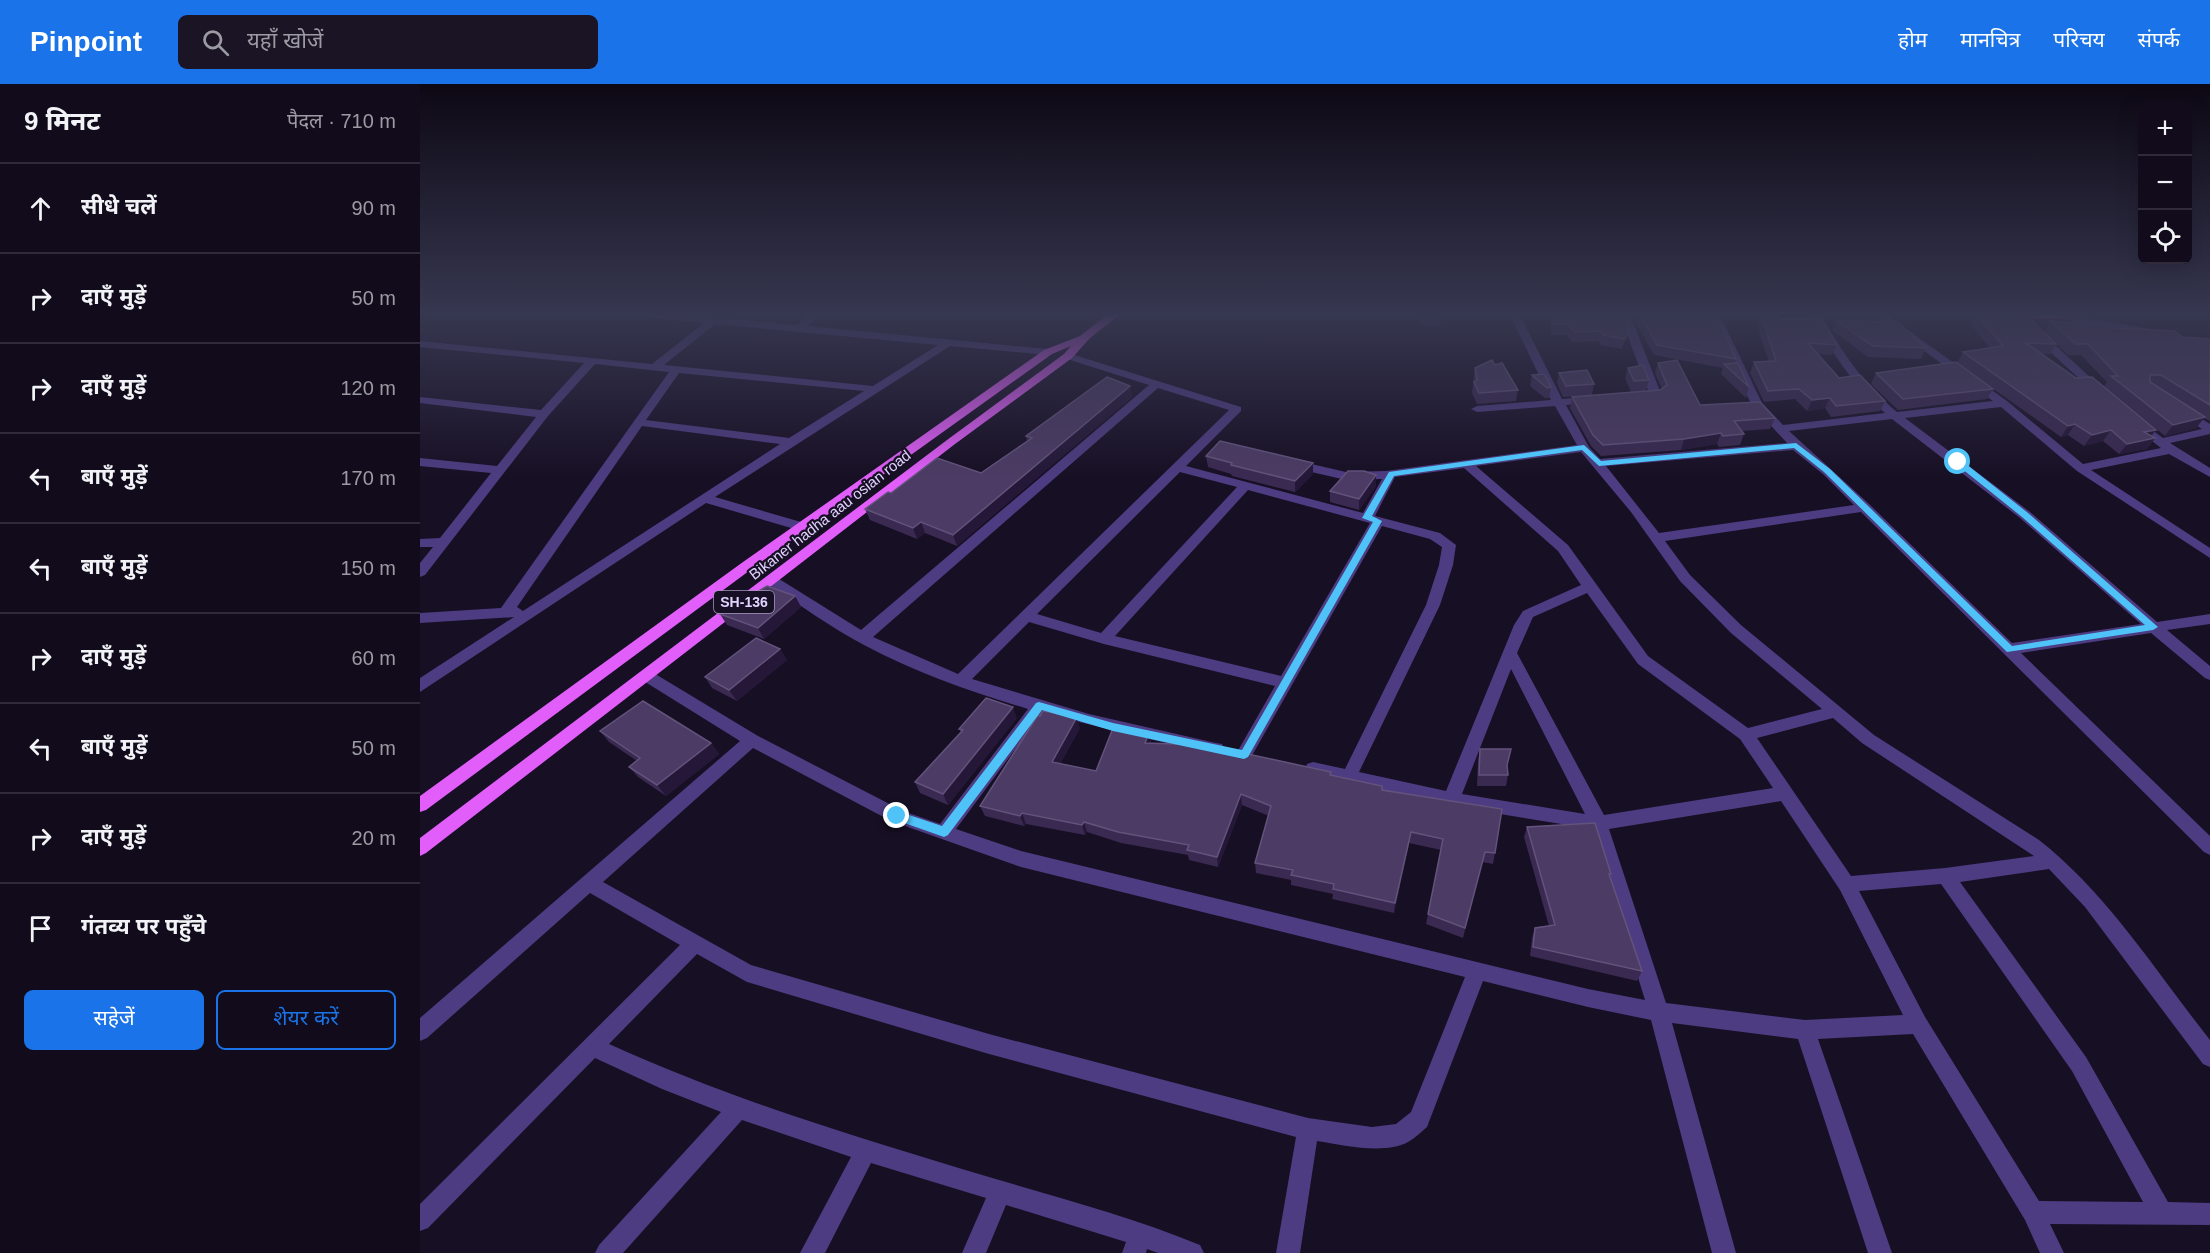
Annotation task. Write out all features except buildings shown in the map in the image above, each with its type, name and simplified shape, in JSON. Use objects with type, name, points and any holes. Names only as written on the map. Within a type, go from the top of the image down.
[{"type":"main road","name":"Bikaner hadha aau osian road","points":[[420,805],[1023,370]]},
{"type":"main road","name":"Bikaner hadha aau osian road","points":[[420,848],[1050,370]]},
{"type":"street","points":[[420,572],[544,414],[584,370]]},
{"type":"street","points":[[506,612],[676,370]]},
{"type":"street","points":[[682,370],[875,389]]},
{"type":"street","points":[[420,686],[704,498],[906,370]]},
{"type":"street","points":[[960,681],[1178,467],[1209,443],[1237,409],[1109,370]]},
{"type":"street","points":[[1542,370],[1584,448],[1599,464],[1685,578],[1736,629],[1868,739],[2033,845],[2053,861],[2091,901],[2208,1052]]},
{"type":"street","points":[[1634,398],[1656,396],[1646,370]]},
{"type":"street","points":[[1741,370],[1757,404],[1779,429],[1865,507],[2210,847]]},
{"type":"street","points":[[1850,370],[1866,391],[1896,417],[2025,515],[2210,674]]},
{"type":"street","points":[[1957,370],[2003,403],[2081,468],[2210,554]]},
{"type":"street","points":[[2076,370],[2105,396]]},
{"type":"street","points":[[863,637],[1155,385]]},
{"type":"street","points":[[1477,409],[1601,399]]},
{"type":"street","points":[[420,400],[544,414]]},
{"type":"street","points":[[1779,429],[2003,403]]},
{"type":"street","points":[[2175,406],[2210,430]]},
{"type":"street","points":[[2130,417],[2171,450],[2210,473]]},
{"type":"street","points":[[639,422],[790,442]]},
{"type":"street","points":[[2160,442],[2210,430]]},
{"type":"street","points":[[1599,464],[1796,446]]},
{"type":"street","points":[[1280,460],[1346,476],[1391,474],[1584,448]]},
{"type":"street","points":[[2081,468],[2171,450]]},
{"type":"street","points":[[420,462],[500,470]]},
{"type":"street","points":[[1465,463],[1563,548],[1629,643],[1644,660],[1746,735],[1846,884],[1918,1024],[2033,1212],[2052,1253]]},
{"type":"street","points":[[1178,467],[1435,536],[1449,545],[1446,565],[1433,605],[1349,777]]},
{"type":"street","points":[[771,580],[884,649],[960,681],[1113,727],[1250,756],[1285,683],[1372,519],[1391,474]]},
{"type":"street","points":[[1104,639],[1246,485]]},
{"type":"street","points":[[704,498],[803,527]]},
{"type":"street","points":[[1655,538],[1865,507]]},
{"type":"street","points":[[420,543],[444,542]]},
{"type":"street","points":[[1451,799],[1521,625],[1528,614],[1591,586]]},
{"type":"street","points":[[420,618],[534,610]]},
{"type":"street","points":[[1026,616],[1104,639],[1285,683]]},
{"type":"street","points":[[2010,649],[2210,619]]},
{"type":"street","points":[[1510,654],[1599,823],[1659,1012],[1724,1253]]},
{"type":"street","points":[[647,676],[752,740],[897,816],[1021,859],[1477,972],[1659,1012],[1805,1029],[1918,1024]]},
{"type":"street","points":[[944,832],[1039,706]]},
{"type":"street","points":[[1746,735],[1834,712]]},
{"type":"street","points":[[420,1031],[752,740]]},
{"type":"street","points":[[1302,767],[1451,799],[1599,823],[1786,793]]},
{"type":"street","points":[[1846,884],[1945,876],[2053,861]]},
{"type":"street","points":[[1945,876],[2079,1064],[2163,1215]]},
{"type":"street","points":[[589,883],[747,973],[989,1044],[1308,1129],[1372,1138],[1401,1134],[1419,1119],[1477,972]]},
{"type":"street","points":[[420,1220],[694,943]]},
{"type":"street","points":[[1805,1029],[1880,1253]]},
{"type":"street","points":[[593,1047],[679,1086],[739,1108],[1000,1192],[1137,1244],[1192,1253]]},
{"type":"street","points":[[607,1253],[739,1108]]},
{"type":"street","points":[[1288,1253],[1308,1129]]},
{"type":"street","points":[[812,1253],[867,1149]]},
{"type":"street","points":[[974,1253],[1000,1192]]},
{"type":"street","points":[[2033,1212],[2210,1214]]},
{"type":"route","points":[[897,816],[944,832],[1039,706],[1113,727],[1244,754],[1378,521],[1367,518],[1391,474],[1452,464],[1584,448],[1599,464],[1796,446],[1827,471],[2010,649],[2153,627],[2025,515],[1958,462]]}]
